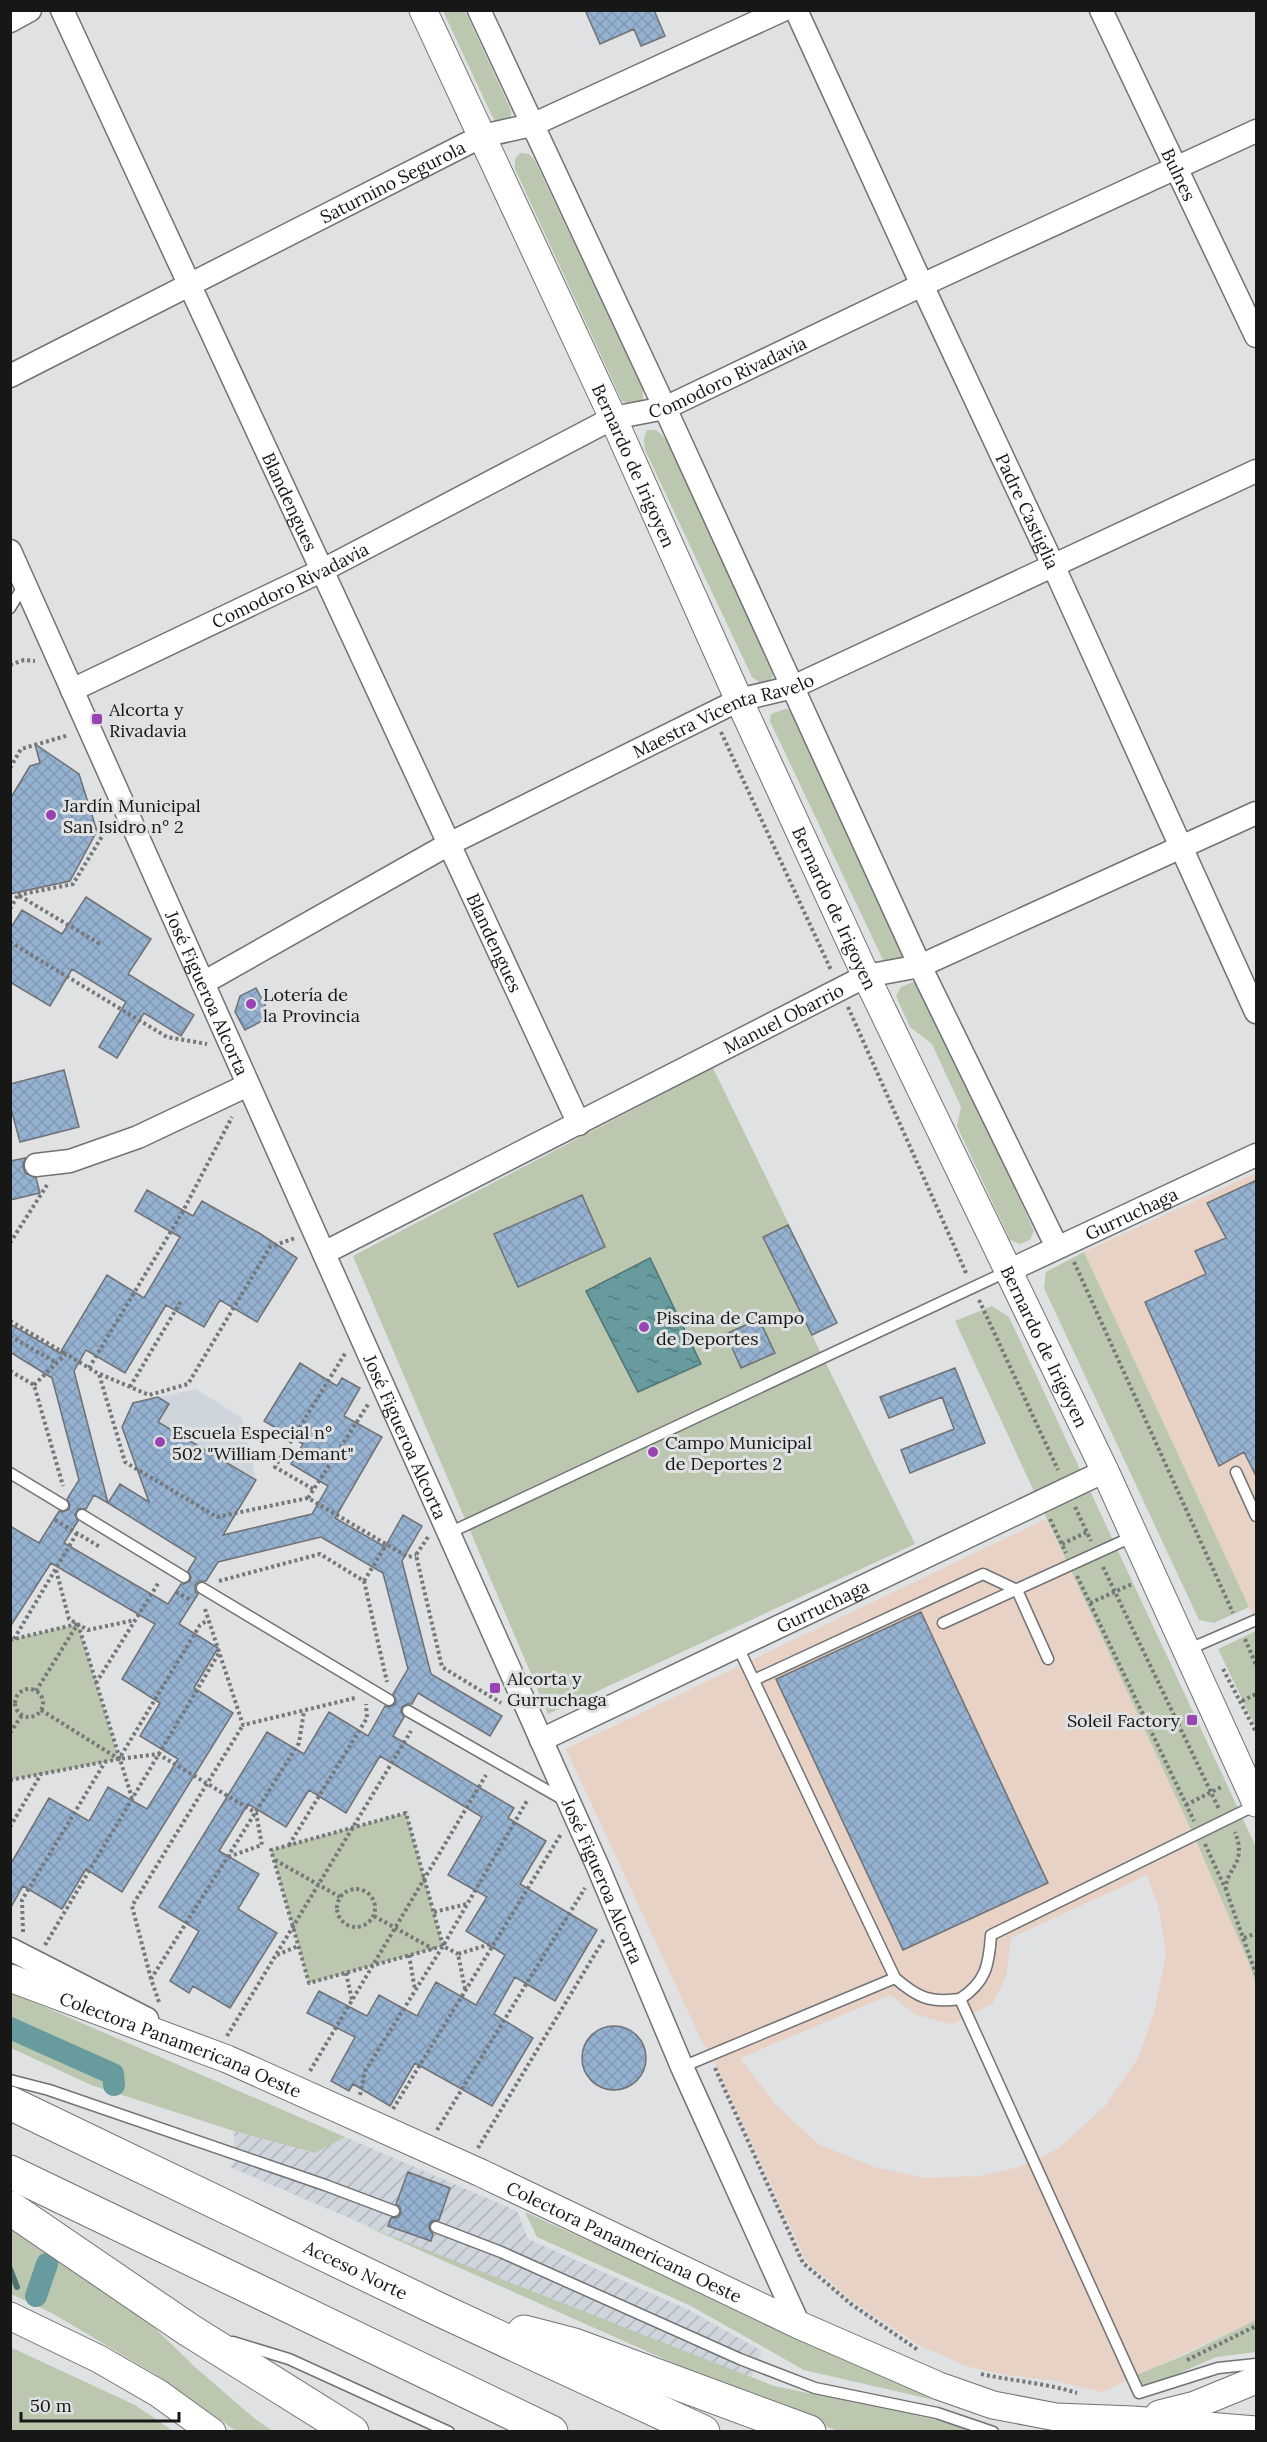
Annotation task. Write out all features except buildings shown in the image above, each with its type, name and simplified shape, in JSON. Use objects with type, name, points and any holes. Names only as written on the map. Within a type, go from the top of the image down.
[{"type":"highway","name":"Acceso Norte","points":[[10,2103],[438,2309],[703,2432]]},
{"type":"highway","points":[[10,2172],[551,2432]]},
{"type":"highway","points":[[10,2208],[189,2330],[352,2432]]},
{"type":"highway","points":[[438,2309],[574,2345],[809,2432]]},
{"type":"street","points":[[10,21],[30,10]]},
{"type":"street","name":"Blandengues","points":[[62,10],[579,1124]]},
{"type":"street","name":"Bernardo de Irigoyen","points":[[423,10],[614,418],[739,700],[866,976],[1105,1471],[1257,1804]]},
{"type":"street","points":[[480,10],[920,966],[1062,1246]]},
{"type":"street","name":"Saturnino Segurola","points":[[10,376],[482,136],[532,125],[783,10]]},
{"type":"street","name":"Padre Castiglia","points":[[796,10],[1257,1012]]},
{"type":"street","name":"Bulnes","points":[[1101,10],[1257,336]]},
{"type":"street","name":"Comodoro Rivadavia","points":[[72,690],[323,570],[614,418],[665,408],[922,285],[1257,131]]},
{"type":"street","name":"Maestra Vicenta Ravelo","points":[[203,983],[449,844],[712,713],[739,700],[793,687],[1257,471]]},
{"type":"street","name":"José Figueroa Alcorta","points":[[10,551],[598,1867],[682,2067],[799,2325]]},
{"type":"street","name":"Manuel Obarrio","points":[[324,1253],[866,976],[920,966],[1257,813]]},
{"type":"street","points":[[36,1165],[62,1162],[138,1137],[249,1084]]},
{"type":"street","name":"Gurruchaga","points":[[1008,1271],[1257,1155]]},
{"type":"street","name":"Gurruchaga","points":[[541,1740],[1105,1471]]},
{"type":"street","points":[[20,1961],[210,2052]]},
{"type":"street","name":"Colectora Panamericana Oeste","points":[[20,1961],[210,2052],[467,2166],[799,2325],[939,2386],[993,2405],[1056,2418],[1133,2420],[1257,2430]]},
{"type":"street","points":[[10,2316],[99,2359],[148,2387],[212,2432]]},
{"type":"street","points":[[1133,2420],[1195,2406],[1257,2380]]},
{"type":"lane","points":[[10,608],[25,583]]},
{"type":"lane","points":[[445,1525],[825,1359],[1008,1271]]},
{"type":"lane","points":[[1236,1472],[1257,1516]]},
{"type":"lane","points":[[10,1473],[63,1504]]},
{"type":"lane","points":[[82,1515],[184,1577]]},
{"type":"lane","points":[[943,1623],[1135,1536]]},
{"type":"lane","points":[[754,1680],[983,1574],[1017,1590],[1048,1659]]},
{"type":"lane","points":[[202,1588],[389,1700]]},
{"type":"lane","points":[[1187,1650],[1257,1620]]},
{"type":"lane","points":[[738,1647],[896,1978],[922,1998],[941,2001],[960,1999],[975,1989],[985,1972],[990,1954],[991,1935],[1257,1804]]},
{"type":"lane","points":[[408,1711],[569,1803]]},
{"type":"lane","points":[[682,2067],[896,1978]]},
{"type":"lane","points":[[960,1999],[1138,2393],[1218,2368],[1257,2364]]},
{"type":"lane","points":[[10,2080],[60,2093],[394,2211]]},
{"type":"lane","points":[[436,2227],[501,2252],[740,2359],[815,2388],[937,2413],[993,2432]]},
{"type":"lane","points":[[189,2330],[289,2359],[449,2432]]},
{"type":"path","points":[[712,713],[840,990],[972,1287],[1224,1821],[1236,1833],[1239,1855],[1226,1883],[1226,1890]]},
{"type":"path","points":[[10,768],[21,749],[90,729]]},
{"type":"path","points":[[10,909],[18,895],[73,884],[123,803]]},
{"type":"path","points":[[18,895],[100,944]]},
{"type":"path","points":[[10,942],[167,1037],[233,1049]]},
{"type":"path","points":[[89,1368],[182,1213],[249,1084]]},
{"type":"path","points":[[10,1243],[62,1162]]},
{"type":"path","points":[[10,1321],[99,1374],[148,1395],[188,1384],[270,1247],[293,1240],[310,1224]]},
{"type":"path","points":[[1062,1246],[1257,1665]]},
{"type":"path","points":[[130,1387],[181,1301]]},
{"type":"path","points":[[313,1489],[275,1467],[359,1331]]},
{"type":"path","points":[[10,1336],[57,1363]]},
{"type":"path","points":[[34,1385],[66,1354]]},
{"type":"path","points":[[10,1371],[34,1385],[65,1492]]},
{"type":"path","points":[[99,1374],[125,1462],[217,1518],[308,1498],[408,1557],[416,1555],[445,1525]]},
{"type":"path","points":[[308,1498],[382,1384]]},
{"type":"path","points":[[1042,1501],[1226,1890],[1257,1974]]},
{"type":"path","points":[[51,1517],[108,1551]]},
{"type":"path","points":[[1062,1544],[1087,1532]]},
{"type":"path","points":[[12,1640],[77,1533]]},
{"type":"path","points":[[386,1545],[364,1581],[388,1684]]},
{"type":"path","points":[[216,1582],[320,1554],[364,1581]]},
{"type":"path","points":[[416,1555],[442,1667],[503,1704],[524,1701]]},
{"type":"path","points":[[56,1570],[69,1619],[88,1630],[135,1620]]},
{"type":"path","points":[[1090,1603],[1152,1575]]},
{"type":"path","points":[[149,1576],[205,1609],[243,1725]]},
{"type":"path","points":[[96,1683],[159,1582]]},
{"type":"path","points":[[119,1759],[200,1625],[208,1620]]},
{"type":"path","points":[[12,1640],[78,1624]]},
{"type":"path","points":[[78,1624],[132,1799]]},
{"type":"path","points":[[36,1691],[78,1624]]},
{"type":"path","points":[[20,1961],[132,1799],[219,1652]]},
{"type":"path","points":[[22,1691],[36,1691],[43,1702],[41,1710],[34,1716],[22,1715],[16,1707],[16,1698],[22,1691]]},
{"type":"path","points":[[1242,1701],[1257,1694]]},
{"type":"path","points":[[10,1695],[16,1698]]},
{"type":"path","points":[[168,2030],[151,1979],[132,1906],[243,1725],[354,1698],[375,1710]]},
{"type":"path","points":[[289,1845],[367,1718],[366,1704]]},
{"type":"path","points":[[41,1710],[119,1759]]},
{"type":"path","points":[[151,1979],[299,1743],[304,1711]]},
{"type":"path","points":[[10,1733],[22,1715]]},
{"type":"path","points":[[402,1725],[420,1736]]},
{"type":"path","points":[[210,2052],[275,1956],[411,1731]]},
{"type":"path","points":[[10,1780],[106,1761],[158,1754],[256,1813],[262,1845]]},
{"type":"path","points":[[20,1961],[22,1900],[106,1761]]},
{"type":"path","points":[[476,1769],[494,1780]]},
{"type":"path","points":[[10,1827],[41,1774]]},
{"type":"path","points":[[298,2091],[486,1775]]},
{"type":"path","points":[[519,1794],[538,1805]]},
{"type":"path","points":[[356,2117],[364,2071],[443,1946],[528,1799]]},
{"type":"path","points":[[271,1850],[406,1813],[443,1946]]},
{"type":"path","points":[[381,2128],[567,1823],[581,1830]]},
{"type":"path","points":[[228,1857],[262,1845],[271,1850],[309,1983],[433,1948],[443,1946],[458,1954],[494,1942]]},
{"type":"path","points":[[274,1860],[340,1897]]},
{"type":"path","points":[[426,2148],[598,1867]]},
{"type":"path","points":[[350,1890],[363,1890],[373,1898],[374,1916],[361,1927],[348,1926],[339,1917],[337,1910],[340,1897],[350,1890]]},
{"type":"path","points":[[434,1912],[468,1904]]},
{"type":"path","points":[[374,1916],[433,1948]]},
{"type":"path","points":[[467,2166],[618,1917]]},
{"type":"path","points":[[1244,1938],[1257,1933]]},
{"type":"path","points":[[275,1956],[298,1946]]},
{"type":"path","points":[[458,1954],[465,1991]]},
{"type":"path","points":[[408,1955],[415,1991]]},
{"type":"path","points":[[346,1973],[352,2000]]},
{"type":"path","points":[[709,2055],[803,2263],[851,2304],[919,2350],[929,2354]]},
{"type":"path","points":[[1185,2360],[1257,2326]]},
{"type":"path","points":[[971,2372],[1062,2388],[1083,2395]]},
{"type":"shaded area","points":[[1256,1173],[1256,1622],[1084,1252]]},
{"type":"shaded area","points":[[196,1389],[242,1418],[256,1480],[244,1499],[216,1508],[132,1457],[122,1427],[133,1403]]},
{"type":"shaded area","points":[[1046,1519],[1194,1836],[1251,1968],[1256,1986],[1256,2320],[1102,2392],[1056,2381],[1001,2374],[966,2366],[917,2344],[851,2300],[806,2261],[711,2054],[703,2044],[566,1749]],"holes":[[[1147,1875],[1159,1909],[1166,1954],[1154,2013],[1138,2058],[1105,2106],[1058,2149],[1019,2167],[980,2176],[925,2178],[874,2167],[818,2144],[776,2105],[740,2058],[890,1995],[916,2015],[952,2024],[992,2004],[1006,1977],[1011,1938]]]},
{"type":"shaded area","points":[[234,2131],[314,2153],[345,2137],[517,2211],[528,2239],[687,2309],[762,2351],[750,2380],[506,2285],[230,2167],[235,2160]]},
{"type":"green space","points":[[443,11],[465,11],[511,110],[511,116],[506,124],[498,123],[492,116]]},
{"type":"green space","points":[[520,153],[529,154],[535,161],[643,389],[643,400],[638,407],[622,401],[515,169],[515,159]]},
{"type":"green space","points":[[647,430],[656,430],[665,438],[775,667],[772,678],[762,684],[752,677],[645,450],[644,439]]},
{"type":"green space","points":[[785,709],[792,710],[901,949],[902,958],[893,963],[883,960],[770,721],[771,714]]},
{"type":"green space","points":[[913,982],[924,989],[1034,1231],[1030,1240],[1020,1244],[1010,1240],[957,1126],[961,1107],[932,1044],[910,1027],[896,996],[901,987]]},
{"type":"green space","name":"Campo Municipal de Deportes 2","points":[[713,1068],[837,1323],[812,1335],[915,1544],[548,1714],[353,1256]]},
{"type":"green space","points":[[1084,1252],[1249,1607],[1214,1623],[1199,1620],[1044,1288],[1046,1272]]},
{"type":"green space","points":[[992,1306],[1009,1317],[1256,1847],[1256,1986],[1251,1968],[1194,1836],[955,1321]]},
{"type":"green space","points":[[78,1624],[119,1759],[11,1780],[11,1640]]},
{"type":"green space","points":[[1256,1631],[1256,1728],[1218,1649]]},
{"type":"green space","points":[[406,1813],[443,1946],[309,1983],[271,1850]]},
{"type":"green space","points":[[11,1992],[345,2137],[315,2153],[234,2131],[91,2085],[11,2048]]},
{"type":"green space","points":[[525,2212],[943,2402],[804,2370],[691,2306],[537,2237]]},
{"type":"green space","points":[[11,2223],[133,2307],[195,2367],[255,2419],[273,2431],[236,2431],[155,2374],[50,2312],[11,2294]]},
{"type":"green space","points":[[361,2224],[774,2386],[961,2425],[978,2431],[838,2431],[763,2403]]},
{"type":"green space","points":[[1256,2320],[1256,2352],[1216,2357],[1141,2390],[1134,2376],[1187,2354]]},
{"type":"green space","points":[[10,2347],[135,2405],[173,2431],[11,2431]]},
{"type":"water","name":"Piscina de Campo de Deportes","points":[[650,1258],[701,1364],[638,1392],[586,1291]]},
{"type":"waterway","points":[[10,2028],[113,2074],[114,2085]]},
{"type":"waterway","points":[[36,2296],[47,2264]]},
{"type":"waterway","points":[[10,2269],[17,2287]]},
{"type":"place","name":"Alcorta y Rivadavia","points":[[97,719]]},
{"type":"place","name":"Jardín Municipal San Isidro n° 2","points":[[51,815]]},
{"type":"place","name":"Lotería de la Provincia","points":[[251,1004]]},
{"type":"place","name":"Piscina de Campo de Deportes","points":[[644,1327]]},
{"type":"place","name":"Escuela Especial n° 502 \"William Demant\"","points":[[160,1442]]},
{"type":"place","name":"Campo Municipal de Deportes 2","points":[[653,1452]]},
{"type":"place","name":"Alcorta y Gurruchaga","points":[[495,1688]]},
{"type":"place","name":"Soleil Factory","points":[[1192,1720]]}]
